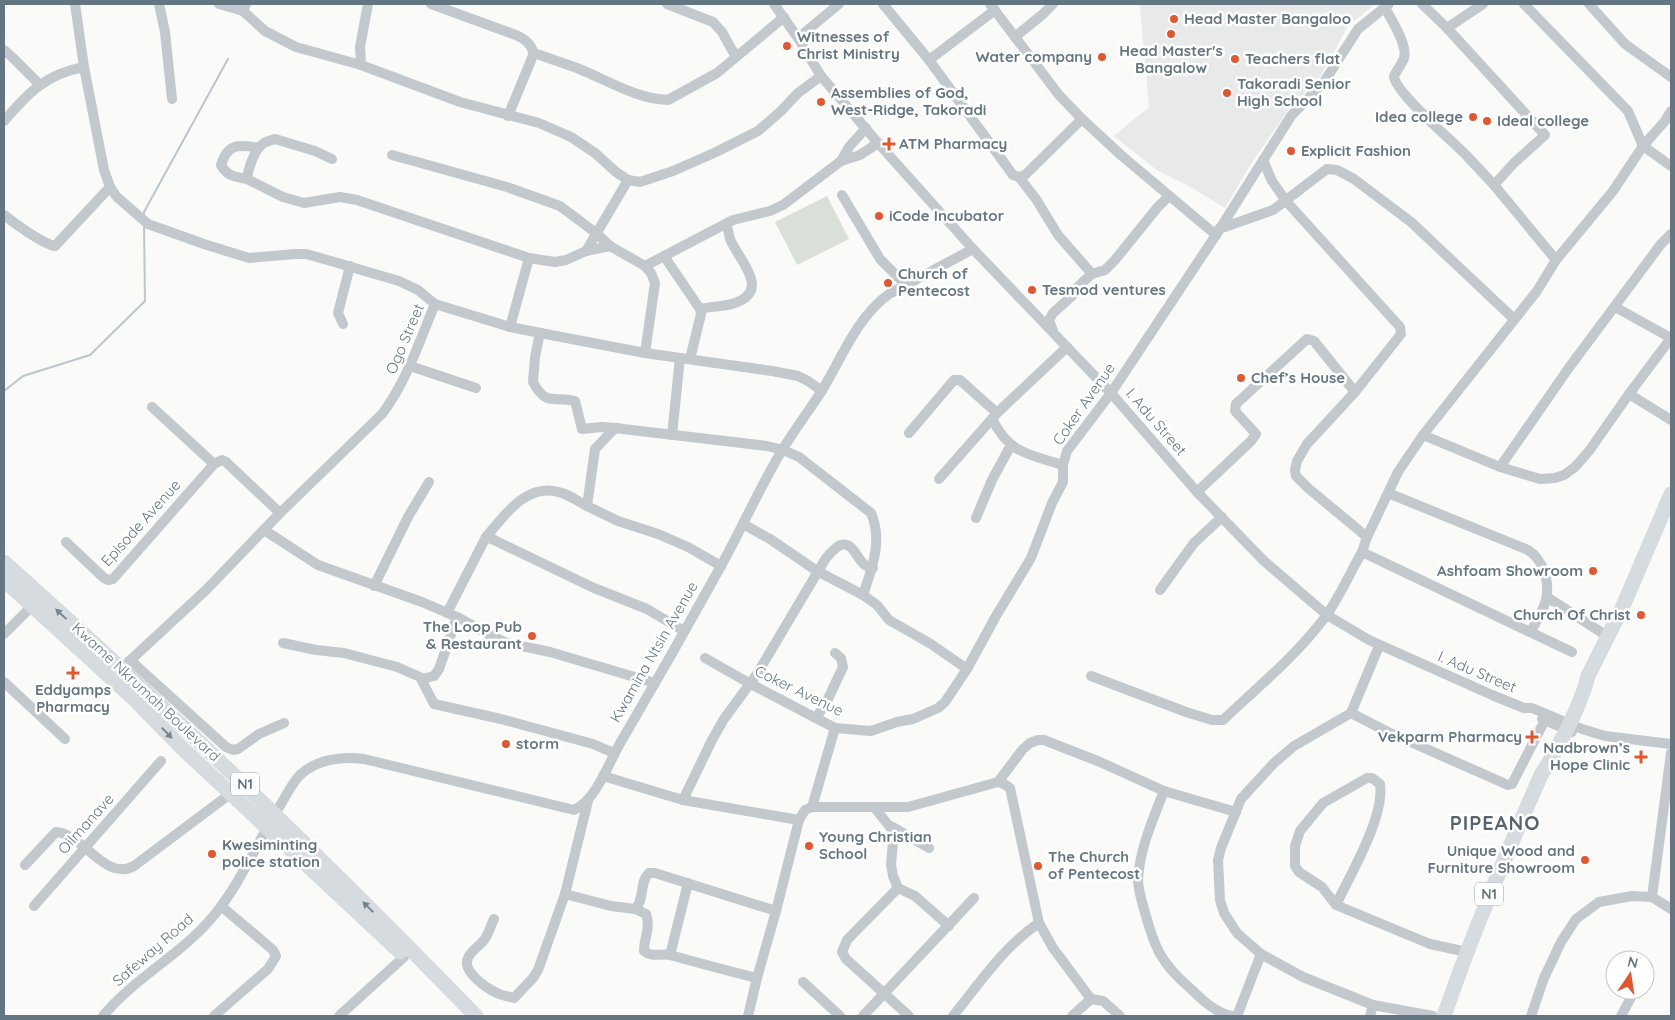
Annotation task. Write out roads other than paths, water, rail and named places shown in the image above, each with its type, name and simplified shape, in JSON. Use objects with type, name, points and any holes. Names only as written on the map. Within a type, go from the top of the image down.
[{"type":"highway","name":"N1","points":[[1444,1016],[1498,871],[1540,775],[1542,761],[1579,685],[1588,676],[1623,606],[1671,494]]},
{"type":"highway","name":"Kwame Nkrumah Boulevard","points":[[4,562],[126,664],[476,1016]]},
{"type":"highway","name":"Kwame Nkrumah Boulevard","points":[[4,580],[134,699],[182,748],[464,1016]]},
{"type":"street","points":[[75,4],[84,67],[104,170],[110,186],[117,197],[148,224],[248,258],[306,254],[350,266],[399,281],[418,290],[435,304]]},
{"type":"street","points":[[159,4],[166,41],[172,99]]},
{"type":"street","points":[[219,4],[244,7],[265,30],[296,47],[361,65],[460,102],[539,123],[571,137],[596,152],[616,172],[628,180],[640,182],[714,154],[758,131],[798,93],[821,76]]},
{"type":"street","points":[[361,65],[360,47],[368,4]]},
{"type":"street","points":[[431,4],[525,39],[534,53],[577,68],[631,91],[668,100],[717,73],[784,16]]},
{"type":"street","points":[[667,4],[713,22],[722,32],[736,57]]},
{"type":"street","name":"I. Adu Street","points":[[774,4],[784,16],[821,76],[878,142],[973,249],[1111,393],[1197,492],[1264,561],[1327,615],[1379,646],[1524,708]]},
{"type":"street","points":[[798,38],[839,4]]},
{"type":"street","points":[[883,4],[929,60],[1013,175],[1019,177],[1036,199],[1058,235],[1092,274]]},
{"type":"street","points":[[1016,36],[1053,4]]},
{"type":"street","points":[[1422,4],[1447,28],[1544,135],[1494,185]]},
{"type":"street","points":[[1447,28],[1483,4]]},
{"type":"street","points":[[1524,4],[1628,111],[1644,146],[1671,166]]},
{"type":"street","points":[[1589,4],[1625,44],[1671,76]]},
{"type":"street","points":[[1387,6],[1399,33],[1404,53],[1404,57],[1394,76],[1396,84],[1450,141],[1466,154],[1556,260]]},
{"type":"street","name":"Coker Avenue","points":[[705,658],[749,684],[835,728],[870,731],[926,714],[945,702],[967,669],[1031,558],[1052,503],[1063,482],[1063,465],[1068,451],[1111,393],[1218,232],[1291,116],[1324,82],[1358,29],[1387,6]]},
{"type":"street","points":[[929,60],[992,7],[1016,36],[1059,95],[1082,119],[1169,196],[1218,232],[1266,214],[1327,169],[1337,170],[1354,179],[1425,235],[1514,318]]},
{"type":"street","points":[[4,50],[39,84]]},
{"type":"street","points":[[508,116],[534,53]]},
{"type":"street","points":[[4,121],[39,84],[61,73],[84,67]]},
{"type":"street","points":[[1091,676],[1186,712],[1212,720],[1223,720],[1283,664],[1327,615],[1362,552],[1367,537],[1398,472],[1423,435],[1537,291],[1556,260],[1613,191],[1671,111]]},
{"type":"street","points":[[1019,177],[1025,175],[1082,119]]},
{"type":"street","points":[[841,161],[849,147],[866,128]]},
{"type":"street","points":[[247,179],[250,165],[259,148],[262,144],[276,139],[315,151],[332,159]]},
{"type":"street","points":[[645,266],[733,220],[770,211],[782,205],[841,161],[860,155],[878,142]]},
{"type":"street","points":[[259,148],[243,145],[228,150],[223,157],[221,165],[224,171],[234,177],[247,179],[283,197],[304,202],[340,197],[357,200],[529,258],[556,262],[566,260],[586,251],[610,246]]},
{"type":"street","points":[[392,155],[507,187],[560,206],[610,246],[645,266],[651,273],[655,283],[645,353]]},
{"type":"street","points":[[1263,160],[1272,181],[1286,201],[1401,330],[1401,334],[1355,392],[1307,444],[1294,470],[1296,476],[1308,488],[1367,537]]},
{"type":"street","points":[[586,251],[628,180]]},
{"type":"street","points":[[1250,180],[1272,181]]},
{"type":"street","points":[[4,215],[50,245],[55,246],[110,186]]},
{"type":"street","points":[[842,194],[880,259],[906,285]]},
{"type":"street","points":[[1053,332],[1050,320],[1053,313],[1092,274],[1105,270],[1115,260],[1169,196]]},
{"type":"street","points":[[700,309],[736,303],[744,299],[752,289],[752,281],[748,269],[730,239],[726,224]]},
{"type":"street","points":[[1500,467],[1568,369],[1661,244],[1671,234]]},
{"type":"street","name":"Kwamina Ntsin Avenue","points":[[266,827],[300,775],[321,764],[348,757],[364,759],[574,810],[582,806],[603,776],[614,753],[721,566],[759,491],[783,450],[822,391],[861,321],[878,302],[973,249]]},
{"type":"street","points":[[664,256],[700,309],[701,314],[685,358],[672,434]]},
{"type":"street","points":[[510,326],[529,258]]},
{"type":"street","points":[[343,324],[338,313],[350,266]]},
{"type":"street","name":"Ogo Street","points":[[126,664],[206,590],[280,513],[382,414],[396,396],[435,304],[540,333],[645,353],[798,376],[808,380],[822,391]]},
{"type":"street","points":[[1423,435],[1500,467],[1540,479],[1550,480],[1564,475],[1575,467],[1589,451],[1671,338],[1615,307]]},
{"type":"street","points":[[540,333],[535,357],[533,382],[544,396],[550,400],[575,401],[582,430],[602,427],[617,428],[767,446],[783,450],[799,457],[871,513],[877,547],[863,595]]},
{"type":"street","points":[[1197,492],[1256,434],[1235,411],[1236,404],[1307,339],[1314,341],[1355,392]]},
{"type":"street","points":[[939,479],[995,416],[1067,347]]},
{"type":"street","points":[[410,366],[476,388]]},
{"type":"street","points":[[909,434],[954,380],[960,380],[995,416],[998,429],[1011,445],[1026,454],[1063,465]]},
{"type":"street","points":[[1629,394],[1671,420]]},
{"type":"street","points":[[152,407],[214,464],[222,460],[226,462],[280,513]]},
{"type":"street","points":[[587,506],[595,449],[617,428]]},
{"type":"street","points":[[976,518],[998,468],[1011,445]]},
{"type":"street","name":"Episode Avenue","points":[[66,542],[104,578],[108,580],[113,579],[214,464]]},
{"type":"street","points":[[374,586],[408,517],[429,482]]},
{"type":"street","points":[[447,612],[486,538],[518,502],[527,495],[537,492],[549,490],[567,494],[574,500],[618,521],[666,537],[721,566]]},
{"type":"street","points":[[1388,493],[1519,546],[1536,555],[1545,575],[1548,589],[1542,610],[1531,631]]},
{"type":"street","points":[[1160,590],[1194,543],[1222,517]]},
{"type":"street","points":[[743,524],[770,539],[817,571],[863,595],[877,605],[890,620],[931,644],[967,669]]},
{"type":"street","points":[[264,530],[318,565],[447,612],[507,643],[550,652],[655,683]]},
{"type":"street","points":[[486,538],[494,540],[594,588],[647,609],[684,631]]},
{"type":"street","points":[[683,800],[724,719],[757,674],[826,558],[839,545],[848,545],[855,550],[861,562],[872,568]]},
{"type":"street","points":[[1362,552],[1572,652]]},
{"type":"street","points":[[1546,597],[1607,636]]},
{"type":"street","points":[[4,634],[32,606]]},
{"type":"street","points":[[283,643],[353,655],[397,667],[422,679],[434,676],[439,669],[457,617]]},
{"type":"street","points":[[1379,646],[1351,713],[1294,746],[1274,763],[1241,799],[1218,860],[1220,900],[1224,913],[1237,933],[1261,954],[1303,977],[1373,1005],[1433,1016]]},
{"type":"street","points":[[816,718],[826,703],[843,667],[841,658],[835,652]]},
{"type":"street","points":[[126,664],[226,747],[233,750],[238,749],[259,734],[284,723]]},
{"type":"street","points":[[422,679],[434,704],[501,719],[575,739],[614,753]]},
{"type":"street","points":[[4,682],[65,739]]},
{"type":"street","points":[[1524,708],[1532,708],[1559,724]]},
{"type":"street","points":[[1524,708],[1591,737],[1605,736],[1671,744]]},
{"type":"street","points":[[1351,713],[1388,732],[1508,785],[1512,784],[1523,764],[1559,724]]},
{"type":"street","points":[[812,807],[835,728]]},
{"type":"street","points":[[998,782],[1023,749],[1030,743],[1044,740],[1088,757],[1164,791],[1236,812]]},
{"type":"street","points":[[1652,897],[1671,753]]},
{"type":"street","name":"Oilmanave","points":[[34,906],[161,761]]},
{"type":"street","points":[[603,776],[683,800],[799,820]]},
{"type":"street","points":[[1336,905],[1364,848],[1380,805],[1380,784],[1372,778],[1367,778],[1323,803],[1300,831],[1295,846],[1296,866],[1299,872],[1322,887],[1336,905],[1430,944],[1468,952]]},
{"type":"street","points":[[748,1016],[799,820],[805,810],[812,807],[908,807],[998,782],[1010,788],[1039,923],[1053,948],[1091,999],[1103,1001],[1120,1016]]},
{"type":"street","points":[[1164,791],[1146,840],[1138,880],[1152,939],[1162,960],[1184,984],[1206,1003],[1222,1013],[1232,1016]]},
{"type":"street","points":[[25,865],[56,832],[61,832],[111,868],[127,870],[230,794]]},
{"type":"street","points":[[494,919],[486,937],[468,957],[466,963],[468,970],[477,980],[492,991],[514,998],[534,978],[538,970],[565,894],[589,798]]},
{"type":"street","points":[[874,807],[890,826],[895,836],[891,864],[898,888],[915,896],[949,926]]},
{"type":"street","points":[[890,826],[929,848]]},
{"type":"street","name":"Safeway Road","points":[[103,1016],[133,986],[196,936],[221,906],[266,827]]},
{"type":"street","points":[[635,909],[638,908],[646,876],[649,872],[675,878],[716,893],[776,911]]},
{"type":"street","points":[[670,955],[688,883]]},
{"type":"street","points":[[898,888],[847,940],[842,952],[846,959],[909,1016]]},
{"type":"street","points":[[565,894],[610,906],[635,909],[646,914],[649,928],[644,951],[652,955],[670,955],[757,978]]},
{"type":"street","points":[[1530,1016],[1544,978],[1567,931],[1576,919],[1599,902],[1632,896],[1652,897],[1671,909]]},
{"type":"street","points":[[863,1016],[974,898]]},
{"type":"street","points":[[214,1016],[268,969],[276,956],[273,950],[221,906]]},
{"type":"street","points":[[953,1016],[1000,957],[1028,930],[1039,923]]},
{"type":"street","points":[[1237,1016],[1261,954]]},
{"type":"street","points":[[339,1016],[404,957]]},
{"type":"street","points":[[803,982],[840,1016]]},
{"type":"street","points":[[1072,1016],[1091,999]]},
{"type":"street","points":[[1621,1016],[1630,1000]]},
{"type":"street","points":[[1370,1016],[1373,1005]]},
{"type":"waterway","points":[[144,215],[228,59]]},
{"type":"waterway","points":[[4,391],[23,376],[90,355],[145,301],[144,225]]},
{"type":"place","name":"Head Master Bangaloo","points":[[1174,19]]},
{"type":"place","name":"Head Master's Bangalow","points":[[1171,34]]},
{"type":"place","name":"Witnesses of Christ Ministry","points":[[787,46]]},
{"type":"place","name":"Water company","points":[[1102,57]]},
{"type":"place","name":"Teachers flat","points":[[1235,59]]},
{"type":"place","name":"Takoradi Senior High School","points":[[1227,93]]},
{"type":"place","name":"Assemblies of God, West-Ridge, Takoradi","points":[[821,102]]},
{"type":"place","name":"Idea college","points":[[1473,117]]},
{"type":"place","name":"Ideal college","points":[[1487,121]]},
{"type":"place","name":"ATM Pharmacy","points":[[889,144]]},
{"type":"place","name":"Explicit Fashion","points":[[1291,151]]},
{"type":"place","name":"iCode Incubator","points":[[879,216]]},
{"type":"place","name":"Church of Pentecost","points":[[888,283]]},
{"type":"place","name":"Tesmod ventures","points":[[1032,290]]},
{"type":"place","name":"Chef’s House","points":[[1241,378]]},
{"type":"place","name":"Ashfoam Showroom","points":[[1593,571]]},
{"type":"place","name":"Church Of Christ","points":[[1641,615]]},
{"type":"place","name":"The Loop Pub & Restaurant","points":[[532,636]]},
{"type":"place","name":"Eddyamps Pharmacy","points":[[73,673]]},
{"type":"place","name":"Vekparm Pharmacy","points":[[1532,737]]},
{"type":"place","name":"storm","points":[[506,744]]},
{"type":"place","name":"Nadbrown’s Hope Clinic","points":[[1641,757]]},
{"type":"place","name":"Young Christian School","points":[[809,846]]},
{"type":"place","name":"Kwesiminting police station","points":[[212,854]]},
{"type":"place","name":"Unique Wood and Furniture Showroom","points":[[1585,860]]},
{"type":"place","name":"The Church of Pentecost","points":[[1038,866]]},
{"type":"district","name":"PIPEANO","points":[[1495,823]]}]
